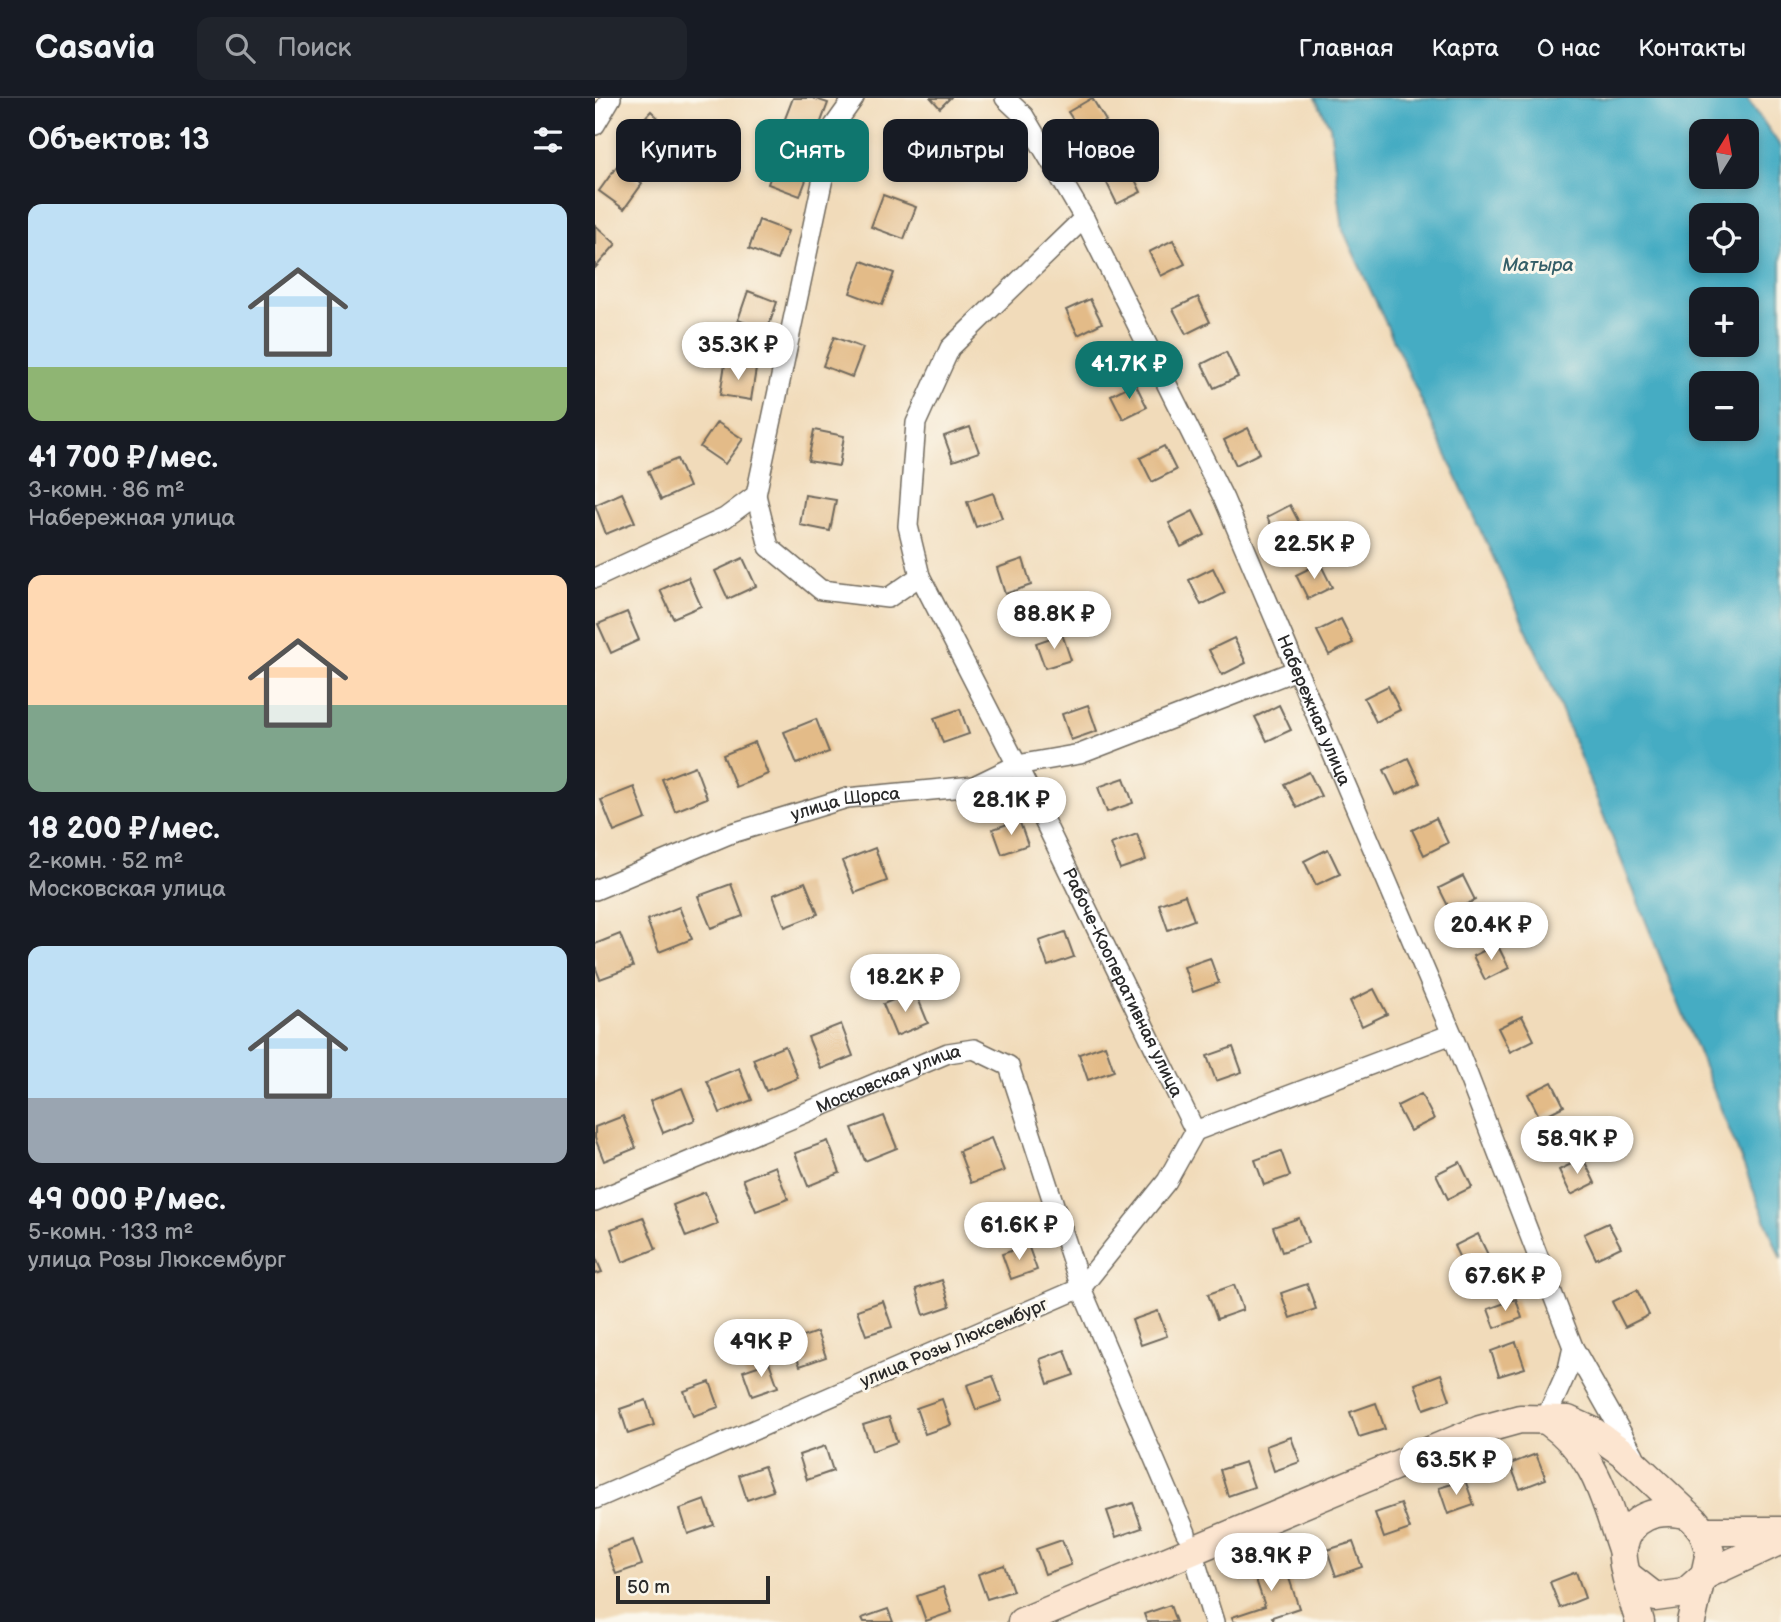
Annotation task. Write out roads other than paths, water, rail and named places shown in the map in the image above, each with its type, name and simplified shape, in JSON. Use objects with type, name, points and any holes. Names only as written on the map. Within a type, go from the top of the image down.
[{"type":"main road","name":"Набережная улица","points":[[1022,1622],[1189,1542],[1479,1430],[1520,1419],[1568,1420],[1592,1431],[1623,1453],[1694,1523]]},
{"type":"main road","points":[[1545,1420],[1572,1438],[1592,1466],[1625,1562],[1640,1622]]},
{"type":"main road","points":[[1625,1562],[1632,1526],[1649,1513],[1666,1510],[1694,1523],[1781,1531]]},
{"type":"main road","points":[[1691,1622],[1710,1552],[1694,1523]]},
{"type":"main road","points":[[1625,1562],[1655,1597],[1685,1593],[1702,1578],[1781,1539]]},
{"type":"street","points":[[595,125],[611,98]]},
{"type":"street","points":[[854,98],[834,126],[756,495],[769,547],[821,590],[888,598],[921,576]]},
{"type":"street","name":"Набережная улица","points":[[1005,98],[1024,116],[1084,218],[1224,499],[1452,1034],[1573,1347],[1648,1477]]},
{"type":"street","name":"Рабоче-Кооперативная улица","points":[[1084,218],[950,348],[916,423],[908,526],[921,576],[1017,765],[1195,1131]]},
{"type":"street","points":[[595,578],[725,518],[756,495]]},
{"type":"street","name":"улица Щорса","points":[[595,890],[729,834],[847,798],[974,786],[1017,765],[1080,754],[1297,670]]},
{"type":"street","points":[[1215,1622],[1189,1542],[1081,1287],[1167,1181],[1195,1131],[1452,1034]]},
{"type":"street","name":"Московская улица","points":[[595,1201],[948,1053],[974,1049],[1009,1066],[1081,1287]]},
{"type":"street","name":"улица Розы Люксембург","points":[[595,1499],[1081,1287]]},
{"type":"street","points":[[1545,1420],[1568,1369],[1573,1347]]},
{"type":"water","name":"Матыра","points":[[1315,98],[1747,98],[1781,147],[1781,1259],[1546,672],[1343,230],[1330,126]]}]
